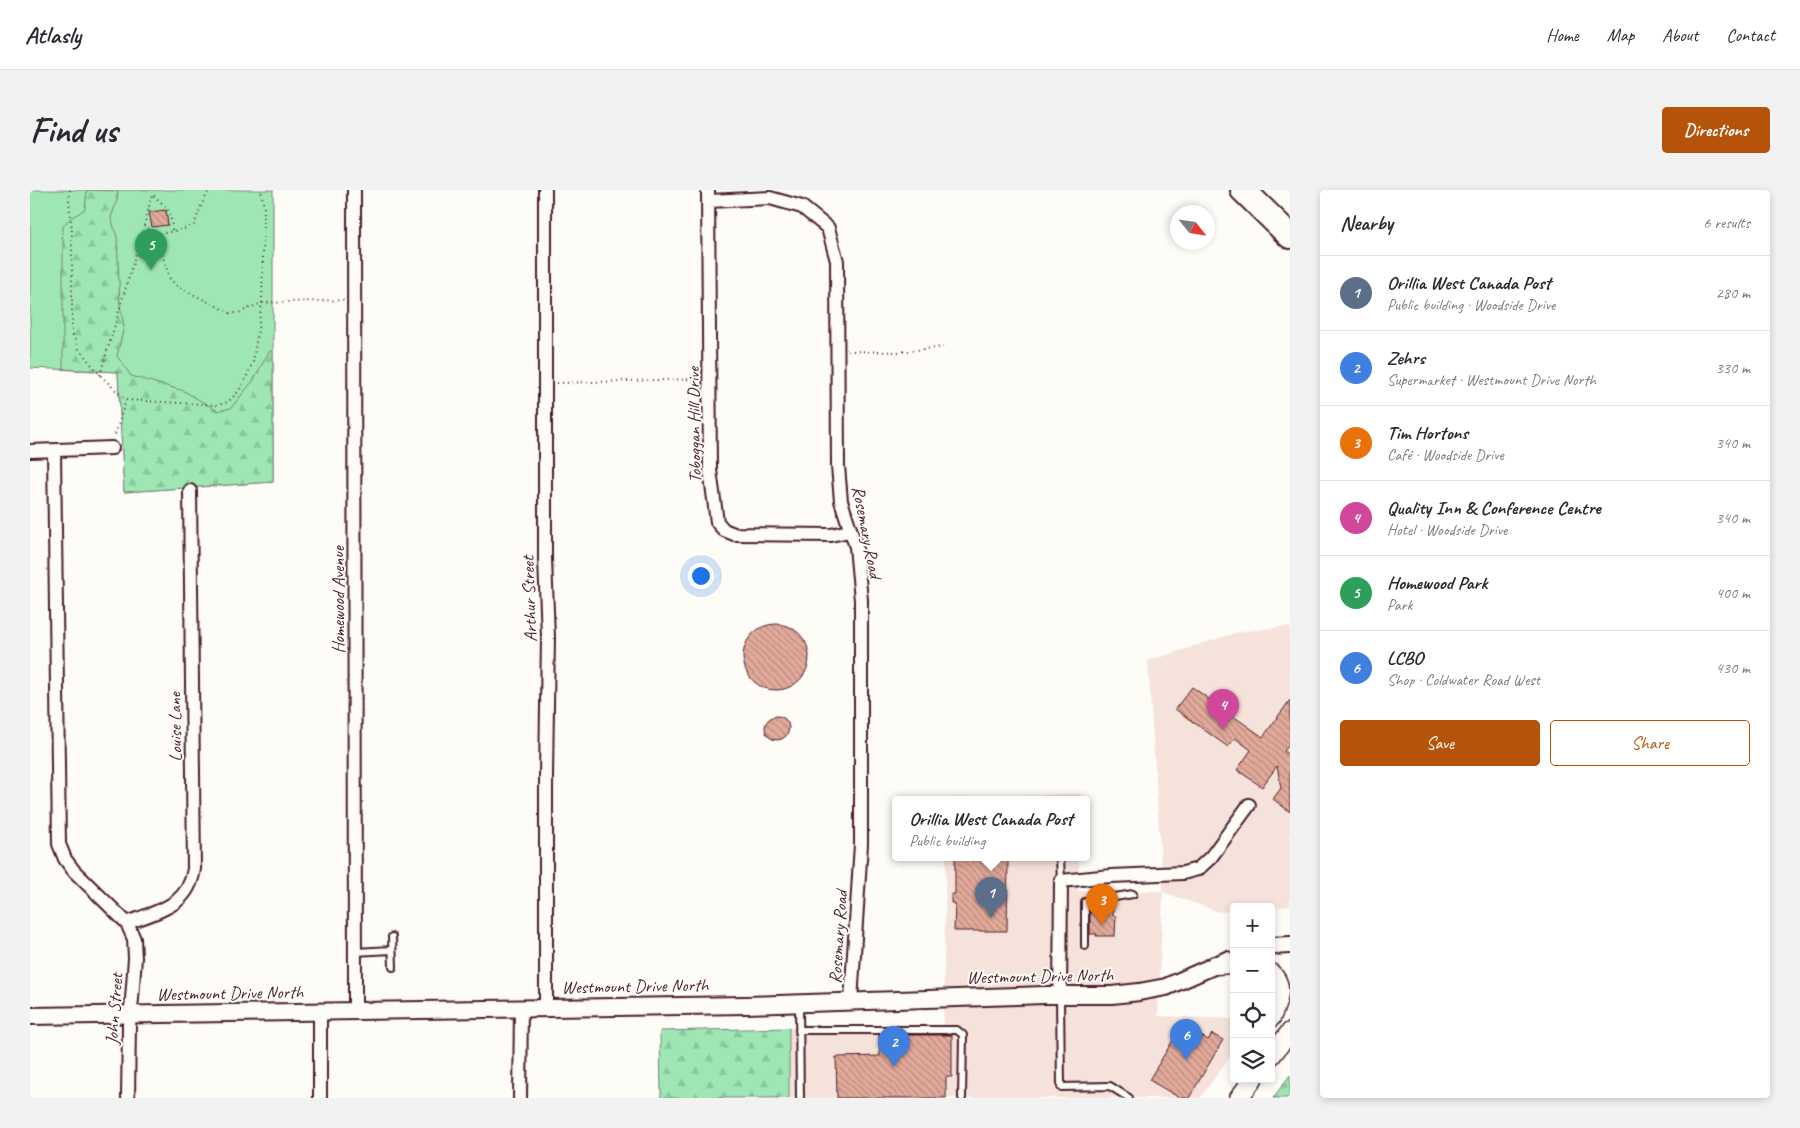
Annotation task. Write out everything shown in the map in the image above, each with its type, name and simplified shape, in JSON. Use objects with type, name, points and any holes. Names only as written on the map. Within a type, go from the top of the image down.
[{"type":"highway","points":[[1243,190],[1290,236]]},
{"type":"highway","points":[[1248,190],[1290,224]]},
{"type":"main road","points":[[1215,965],[1230,964]]},
{"type":"main road","points":[[1275,977],[1278,980],[1280,992],[1275,1006]]},
{"type":"main road","points":[[1275,1051],[1290,1032]]},
{"type":"main road","points":[[1238,1098],[1244,1083]]},
{"type":"main road","points":[[1238,1098],[1251,1083]]},
{"type":"street","name":"Homewood Avenue","points":[[354,190],[356,567],[355,1011]]},
{"type":"street","name":"Arthur Street","points":[[546,190],[545,559],[548,637],[546,1007]]},
{"type":"street","name":"Rosemary Road","points":[[709,195],[770,198],[802,207],[828,228],[837,262],[838,466],[841,501],[856,547],[861,600],[862,844],[851,1001]]},
{"type":"street","name":"Toboggan Hill Drive","points":[[709,195],[710,470],[717,522],[724,530],[734,534],[831,535],[850,531]]},
{"type":"street","points":[[30,451],[112,448]]},
{"type":"street","points":[[54,451],[59,844],[64,859],[74,871],[127,923]]},
{"type":"street","name":"Louise Lane","points":[[127,923],[179,901],[192,882],[194,869],[190,491]]},
{"type":"street","points":[[1060,995],[1060,881],[1111,876],[1183,874],[1198,869],[1212,857],[1249,805]]},
{"type":"street","name":"John Street","points":[[127,923],[134,939],[135,958],[130,1014],[128,1098]]},
{"type":"street","points":[[1275,946],[1290,946]]},
{"type":"street","name":"Westmount Drive North","points":[[30,1016],[799,1003],[1112,995],[1166,987],[1230,959]]},
{"type":"street","points":[[520,1098],[521,1007]]},
{"type":"street","points":[[320,1012],[320,1098]]},
{"type":"lane","points":[[1060,861],[1060,881]]},
{"type":"lane","points":[[1085,946],[1085,902],[1133,894]]},
{"type":"lane","points":[[392,937],[393,967]]},
{"type":"lane","points":[[355,952],[392,950]]},
{"type":"lane","points":[[1060,995],[1061,1087],[1110,1086],[1126,1097]]},
{"type":"lane","points":[[799,1003],[800,1098]]},
{"type":"lane","points":[[799,1030],[957,1030],[963,1035],[962,1098]]},
{"type":"path","points":[[70,190],[72,333],[80,349],[100,375],[126,400],[218,405],[228,402],[239,391],[252,362],[262,303],[264,208],[261,190]]},
{"type":"path","points":[[156,235],[172,230],[190,228],[194,225],[200,206],[209,190]]},
{"type":"path","points":[[100,375],[152,194],[172,215],[172,230]]},
{"type":"path","points":[[144,226],[156,235],[170,279],[177,286],[230,313],[262,303],[354,300]]},
{"type":"path","points":[[838,351],[899,352],[943,347]]},
{"type":"path","points":[[545,383],[710,379]]},
{"type":"path","points":[[112,448],[126,400]]},
{"type":"shaded area","points":[[1290,626],[1290,906],[1275,908],[1275,903],[1230,903],[1230,911],[1219,912],[1163,892],[1158,1016],[1230,1019],[1230,1057],[1200,1098],[789,1098],[789,1028],[943,1028],[946,861],[1079,861],[1078,891],[1163,891],[1148,661],[1238,632]]},
{"type":"shaded area","points":[[1080,794],[1080,796],[1014,796]]},
{"type":"green space","points":[[30,190],[273,190],[273,482],[124,492],[118,372],[30,368]]},
{"type":"green space","points":[[87,190],[118,191],[111,218],[117,237],[120,305],[124,326],[117,356],[131,376],[184,391],[218,411],[231,408],[253,381],[269,352],[273,350],[273,482],[124,492],[118,372],[63,369],[62,234],[67,221],[85,209]]},
{"type":"green space","points":[[789,1028],[789,1098],[661,1098],[660,1031]]},
{"type":"green space","points":[[1290,1075],[1290,1098],[1273,1098]]},
{"type":"building","points":[[166,210],[168,225],[152,227],[149,212]]},
{"type":"building","points":[[776,624],[789,627],[799,634],[806,644],[809,657],[806,670],[799,680],[789,687],[776,690],[763,687],[753,680],[746,670],[743,657],[746,644],[753,634],[763,627]]},
{"type":"building","points":[[1192,687],[1263,737],[1290,700],[1290,743],[1284,751],[1290,756],[1290,812],[1273,799],[1281,788],[1277,766],[1262,787],[1237,770],[1251,750],[1235,738],[1228,747],[1175,709]]},
{"type":"building","points":[[777,716],[786,719],[789,728],[786,737],[777,740],[768,737],[765,728],[768,719]]},
{"type":"building","points":[[955,861],[1008,861],[1007,931],[954,931],[955,903],[951,903],[951,894],[955,894]]},
{"type":"building","points":[[1113,905],[1113,916],[1116,916],[1115,936],[1096,936],[1097,934],[1090,934],[1090,906]]},
{"type":"building","points":[[1182,1025],[1208,1040],[1212,1034],[1223,1040],[1189,1098],[1180,1098],[1149,1080]]},
{"type":"building","points":[[879,1035],[952,1035],[952,1077],[946,1077],[946,1098],[837,1098],[836,1057],[880,1056]]},
{"type":"place","name":"Homewood Park","points":[[151,270]]},
{"type":"place","name":"Quality Inn & Conference Centre","points":[[1223,730]]},
{"type":"place","name":"Orillia West Canada Post","points":[[991,918]]},
{"type":"place","name":"Tim Hortons","points":[[1102,925]]},
{"type":"place","name":"LCBO","points":[[1186,1060]]},
{"type":"place","name":"Zehrs","points":[[894,1067]]}]
